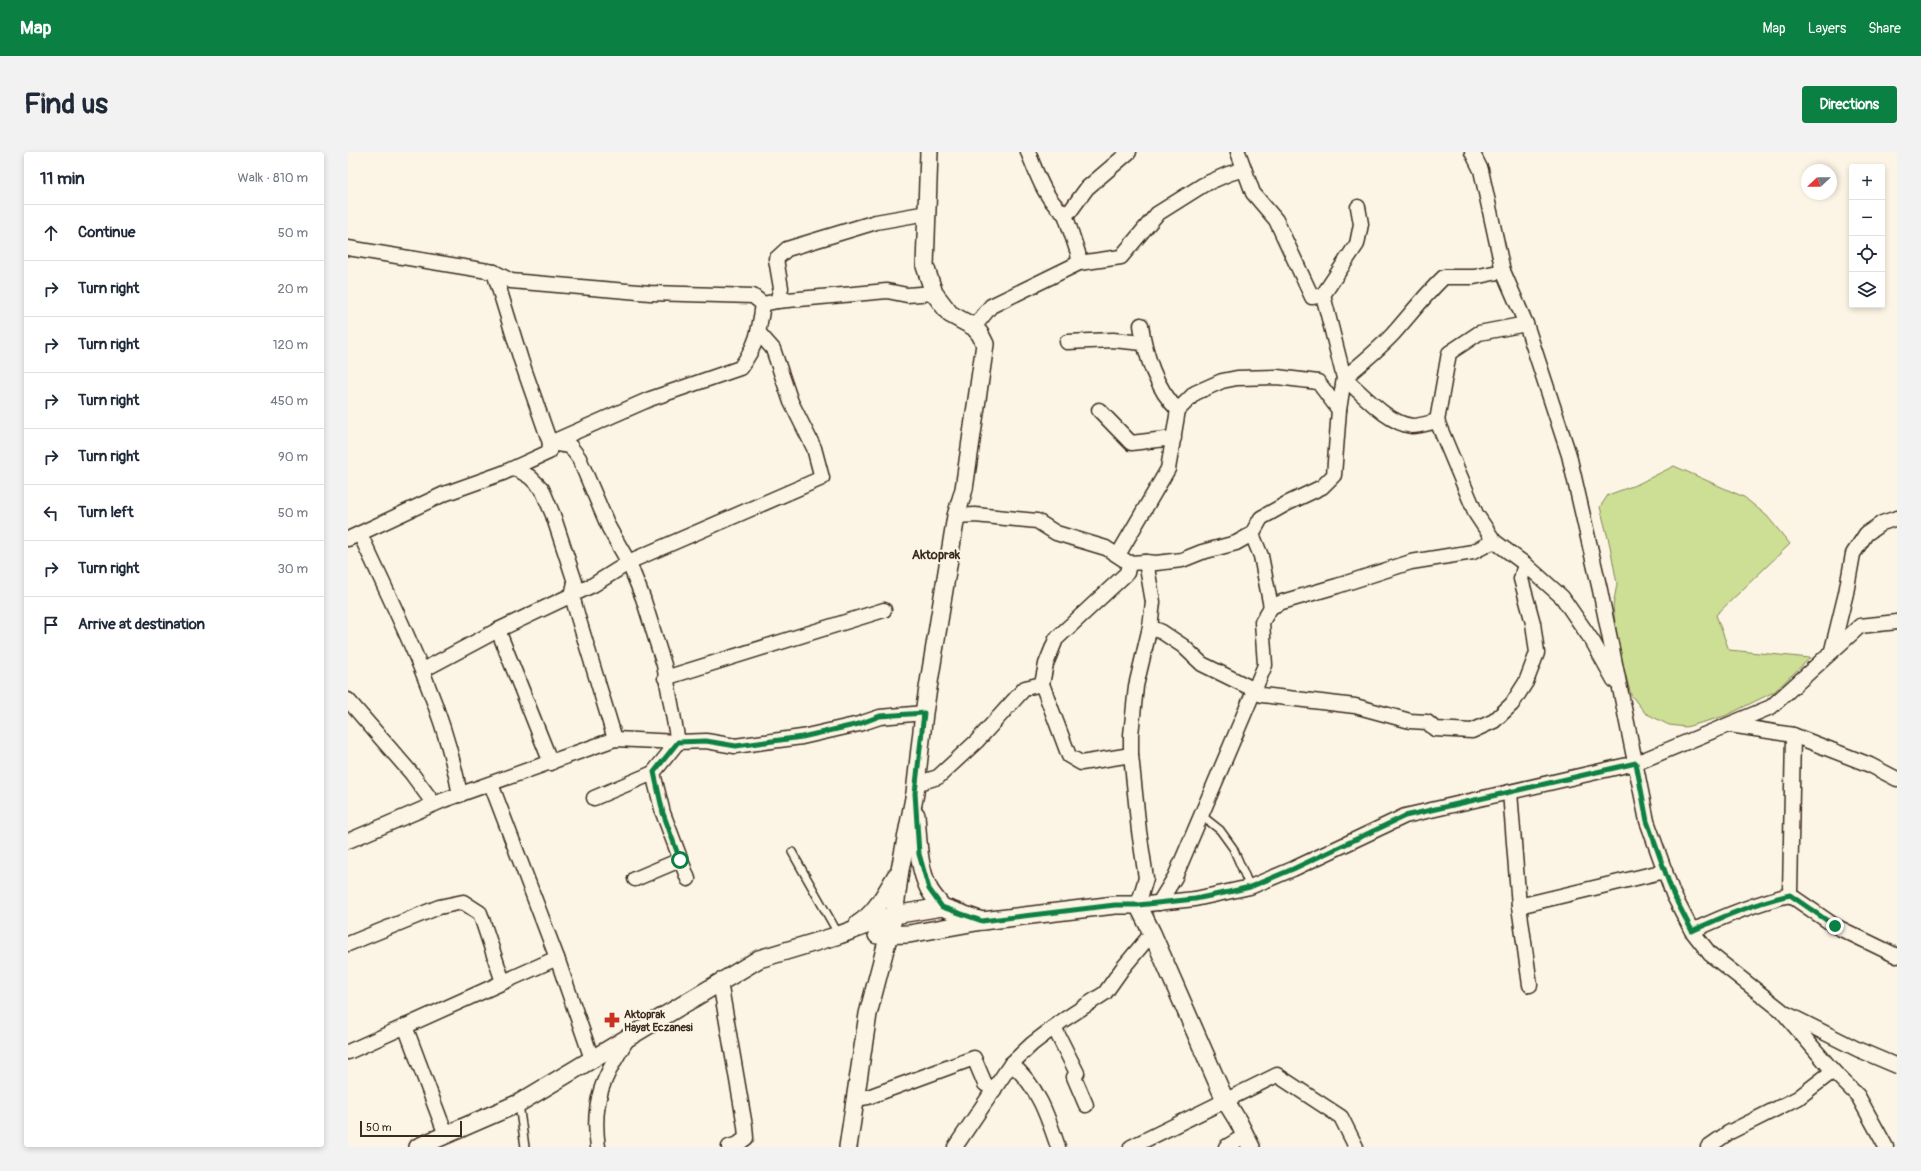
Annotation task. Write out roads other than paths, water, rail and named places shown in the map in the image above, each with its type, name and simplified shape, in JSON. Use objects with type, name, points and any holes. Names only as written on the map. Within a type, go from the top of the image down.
[{"type":"street","points":[[848,1147],[868,1014],[887,935],[894,915],[900,870],[915,789],[924,713],[956,516],[964,489],[985,344],[980,334],[974,327],[950,314],[934,293],[926,266],[928,152]]},
{"type":"street","points":[[1028,152],[1049,198],[1057,208],[1065,214],[1078,253],[1079,263]]},
{"type":"street","points":[[1065,214],[1071,210],[1088,188],[1129,152]]},
{"type":"street","points":[[1238,152],[1253,193],[1276,220],[1312,298],[1323,295],[1357,244],[1361,224],[1358,206]]},
{"type":"street","points":[[1472,152],[1481,170],[1503,271],[1526,324],[1569,455],[1621,692],[1647,821],[1673,894],[1692,931],[1710,954],[1781,1010],[1857,1049],[1897,1066]]},
{"type":"street","points":[[974,327],[991,306],[1079,263],[1121,257],[1157,214],[1203,185],[1244,169]]},
{"type":"street","points":[[777,301],[782,288],[776,259],[787,250],[876,222],[927,212]]},
{"type":"street","points":[[348,248],[494,272],[511,281],[650,294],[753,296],[763,304]]},
{"type":"street","points":[[1344,378],[1367,360],[1392,334],[1426,294],[1444,277],[1474,277],[1503,271]]},
{"type":"street","points":[[460,795],[455,768],[422,670],[354,536],[444,494],[515,468],[549,452],[550,442],[521,360],[494,272]]},
{"type":"street","points":[[763,304],[777,301],[887,291],[907,294],[934,293]]},
{"type":"street","points":[[956,516],[975,515],[1038,521],[1056,533],[1106,548],[1123,559],[1156,563],[1182,560],[1202,552],[1236,543],[1252,534],[1261,518],[1322,487],[1334,475],[1339,410],[1344,378],[1323,295]]},
{"type":"street","points":[[550,442],[650,399],[740,368],[749,356],[759,332],[763,304]]},
{"type":"street","points":[[1526,324],[1479,333],[1449,353],[1437,421],[1476,514],[1494,542],[1525,564],[1562,596],[1593,642],[1621,692]]},
{"type":"street","points":[[1141,325],[1143,343],[1158,382],[1170,402],[1178,410]]},
{"type":"street","points":[[422,670],[498,630],[553,603],[572,596],[634,560],[822,478],[814,448],[791,402],[773,349],[759,332]]},
{"type":"street","points":[[1067,342],[1113,340],[1143,343]]},
{"type":"street","points":[[1131,755],[1081,763],[1069,756],[1042,684],[1046,664],[1056,639],[1127,573],[1123,559],[1168,469],[1178,410],[1195,393],[1222,382],[1238,378],[1277,377],[1318,382],[1339,410]]},
{"type":"street","points":[[1344,378],[1387,416],[1399,422],[1413,426],[1437,421]]},
{"type":"street","points":[[1099,410],[1131,443],[1174,438]]},
{"type":"street","points":[[550,442],[570,446],[579,458],[609,528],[629,563],[643,598],[662,657],[678,742]]},
{"type":"street","points":[[515,468],[530,477],[542,489],[553,515],[575,582],[572,596],[616,739]]},
{"type":"street","points":[[1832,650],[1846,593],[1853,554],[1866,534],[1882,523],[1897,518]]},
{"type":"street","points":[[1252,534],[1260,556],[1271,607]]},
{"type":"street","points":[[1159,903],[1174,877],[1265,665],[1262,622],[1271,607],[1282,602],[1386,569],[1411,562],[1473,552],[1494,542]]},
{"type":"street","points":[[1146,562],[1152,602],[1150,627],[1136,686],[1131,735],[1131,755],[1146,878],[1138,905],[1152,933],[1225,1100],[1248,1141],[1226,1147]]},
{"type":"street","points":[[1150,627],[1162,632],[1183,646],[1202,664],[1255,690],[1262,695],[1355,706],[1410,721],[1427,722],[1435,728],[1472,731],[1494,721],[1512,704],[1526,682],[1537,653],[1533,623],[1521,579],[1525,564]]},
{"type":"street","points":[[665,678],[884,610]]},
{"type":"street","points":[[839,935],[909,934],[982,921],[1115,905],[1138,905],[1195,899],[1250,887],[1293,869],[1405,816],[1636,763],[1730,725],[1771,707],[1860,626],[1897,622]]},
{"type":"street","points":[[498,630],[550,763]]},
{"type":"street","points":[[915,789],[938,777],[977,741],[1025,688],[1042,684]]},
{"type":"street","points":[[348,700],[412,774],[434,804]]},
{"type":"street","points":[[348,841],[434,804],[616,739],[678,742],[706,741],[736,746],[802,737],[859,724],[880,716],[924,713]]},
{"type":"street","points":[[1730,725],[1793,735],[1870,765],[1897,779]]},
{"type":"street","points":[[1790,895],[1793,735]]},
{"type":"street","points":[[594,798],[654,772],[678,742]]},
{"type":"street","points":[[654,772],[663,813],[688,879]]},
{"type":"street","points":[[491,784],[557,958],[592,1059]]},
{"type":"street","points":[[915,789],[919,854],[929,889],[942,907]]},
{"type":"street","points":[[1510,792],[1519,906],[1530,985]]},
{"type":"street","points":[[635,879],[680,860]]},
{"type":"street","points":[[839,935],[871,914],[881,902],[900,870]]},
{"type":"street","points":[[1519,906],[1664,871]]},
{"type":"street","points":[[1692,931],[1722,916],[1763,901],[1790,895],[1835,926],[1897,956]]},
{"type":"street","points":[[348,944],[439,906],[463,902],[480,913],[502,982]]},
{"type":"street","points":[[418,1147],[519,1103],[759,958],[839,935],[894,915],[942,907],[982,921]]},
{"type":"street","points":[[955,1147],[1011,1064],[1032,1044],[1054,1027],[1106,993],[1122,968],[1152,933]]},
{"type":"street","points":[[348,1052],[557,958]]},
{"type":"street","points":[[720,982],[746,1138],[738,1144],[729,1147]]},
{"type":"street","points":[[1781,1010],[1833,1072],[1858,1096],[1886,1147]]},
{"type":"street","points":[[405,1026],[446,1135]]},
{"type":"street","points":[[1054,1027],[1077,1073],[1074,1077],[1086,1105]]},
{"type":"street","points":[[598,1147],[598,1096],[614,1060],[628,1038]]},
{"type":"street","points":[[855,1099],[868,1097],[974,1058],[986,1084],[994,1090]]},
{"type":"street","points":[[1011,1064],[1020,1071],[1036,1092],[1051,1126],[1058,1147]]},
{"type":"street","points":[[1708,1147],[1728,1133],[1798,1098],[1833,1072]]},
{"type":"street","points":[[1131,1147],[1277,1075],[1341,1117],[1356,1147]]},
{"type":"lane","points":[[1201,815],[1220,830],[1233,848],[1250,887]]},
{"type":"lane","points":[[792,852],[839,935]]},
{"type":"lane","points":[[519,1103],[525,1147]]},
{"type":"place","name":"Aktoprak Hayat Eczanesi","points":[[612,1020]]},
{"type":"district","name":"Aktoprak","points":[[936,555]]}]
